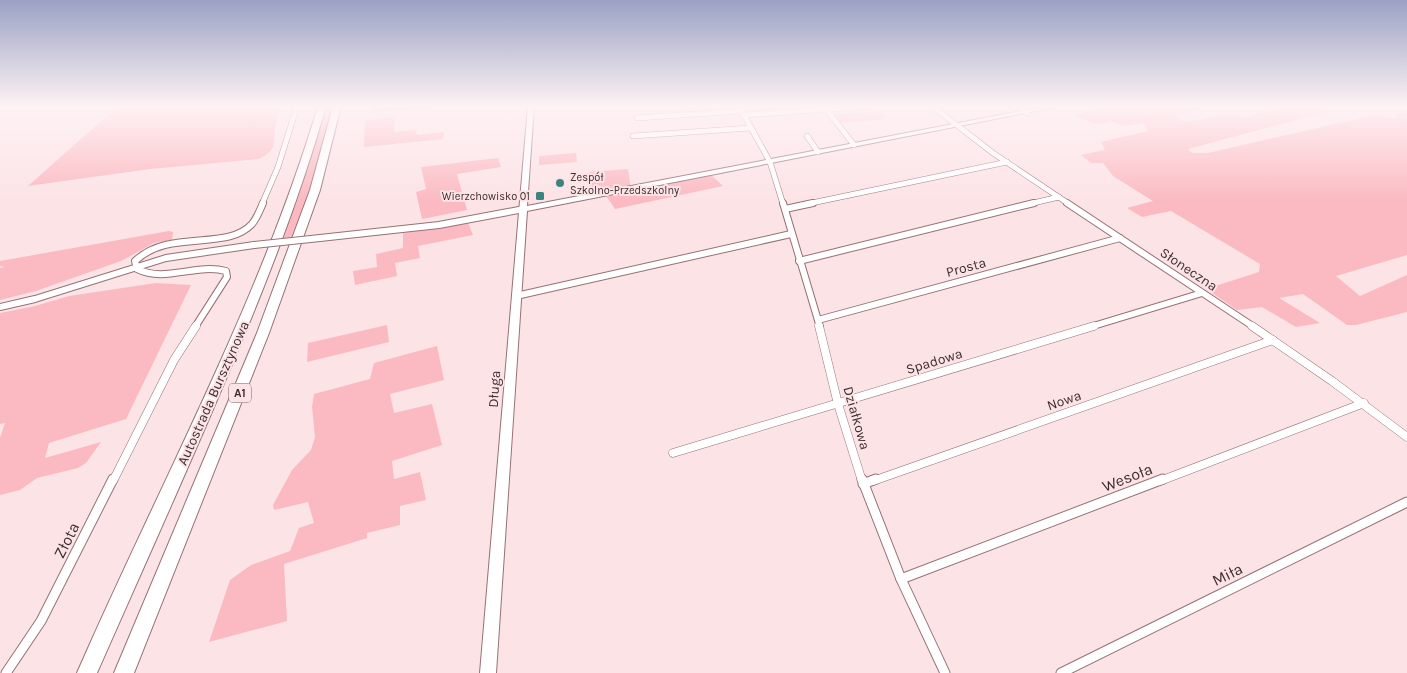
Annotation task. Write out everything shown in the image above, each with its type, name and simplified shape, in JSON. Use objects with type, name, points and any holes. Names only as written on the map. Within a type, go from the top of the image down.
[{"type":"highway","name":"Autostrada Bursztynowa","points":[[87,673],[191,443],[270,259],[301,176],[313,137]]},
{"type":"highway","name":"Autostrada Bursztynowa","points":[[124,673],[264,333],[310,206],[330,137]]},
{"type":"street","points":[[135,266],[138,257],[150,249],[174,243],[226,237],[241,232],[252,225],[278,168],[287,137]]},
{"type":"street","name":"Długa","points":[[488,673],[529,137]]},
{"type":"street","name":"Działkowa","points":[[756,137],[770,162],[785,209],[818,320],[838,404],[863,484],[901,579],[945,673]]},
{"type":"street","points":[[808,137],[818,152]]},
{"type":"street","points":[[848,137],[854,145]]},
{"type":"street","points":[[0,307],[42,296],[135,266],[187,253],[439,225],[894,137]]},
{"type":"street","name":"Słoneczna","points":[[971,137],[1273,340],[1364,403],[1407,437]]},
{"type":"street","points":[[785,209],[1007,162]]},
{"type":"street","points":[[799,261],[1059,197]]},
{"type":"street","points":[[516,296],[791,234]]},
{"type":"street","name":"Prosta","points":[[818,320],[1120,238]]},
{"type":"street","name":"Złota","points":[[6,673],[41,622],[174,360],[227,274],[221,269],[209,267],[151,274],[139,271],[135,266]]},
{"type":"street","name":"Spadowa","points":[[673,453],[1202,293]]},
{"type":"street","name":"Nowa","points":[[863,484],[1273,340]]},
{"type":"street","name":"Wesoła","points":[[901,579],[1364,403]]},
{"type":"street","name":"Miła","points":[[1061,673],[1407,502]]},
{"type":"shaded area","points":[[83,137],[274,137],[271,150],[259,159],[150,169],[28,186]]},
{"type":"shaded area","points":[[316,137],[326,137],[318,168],[294,239],[282,240]]},
{"type":"shaded area","points":[[364,137],[443,137],[443,139],[364,147]]},
{"type":"shaded area","points":[[1121,137],[1231,137],[1188,149],[1192,153],[1208,153],[1276,137],[1407,137],[1407,255],[1336,276],[1360,296],[1407,275],[1407,312],[1356,325],[1347,325],[1303,294],[1279,298],[1320,323],[1296,327],[1262,307],[1237,310],[1206,289],[1259,272],[1260,264],[1171,211],[1142,217],[1127,208],[1153,201],[1113,176],[1103,163],[1091,163],[1081,155],[1105,150],[1101,142]]},
{"type":"shaded area","points":[[576,153],[577,162],[539,165],[539,156]]},
{"type":"shaded area","points":[[498,158],[501,167],[457,174],[467,210],[422,219],[416,192],[426,189],[421,167]]},
{"type":"shaded area","points":[[628,169],[631,188],[709,173],[723,186],[615,209],[605,194],[591,196],[589,172]]},
{"type":"shaded area","points":[[468,223],[473,235],[418,246],[420,258],[395,263],[397,276],[355,285],[353,271],[377,267],[376,254],[403,248],[403,233]]},
{"type":"shaded area","points":[[169,231],[173,232],[172,240],[154,243],[121,261],[36,291],[0,300],[0,268],[5,267],[0,266],[0,261]]},
{"type":"shaded area","points":[[156,283],[191,285],[126,419],[49,443],[45,458],[101,442],[86,463],[78,468],[37,478],[20,490],[0,495],[0,438],[5,423],[0,424],[0,313],[35,306],[69,296]]},
{"type":"shaded area","points":[[387,325],[389,342],[307,362],[308,343]]},
{"type":"shaded area","points":[[437,346],[444,380],[390,394],[394,413],[432,404],[442,445],[392,461],[394,479],[420,472],[426,500],[400,506],[400,525],[367,533],[367,538],[284,564],[287,621],[209,642],[230,580],[251,565],[290,551],[299,528],[314,523],[308,502],[274,510],[273,505],[292,470],[311,450],[315,437],[312,407],[314,394],[370,379],[374,363]]},
{"type":"place","name":"Zespół Szkolno-Przedszkolny","points":[[560,183]]},
{"type":"place","name":"Wierzchowisko 01","points":[[540,196]]}]
